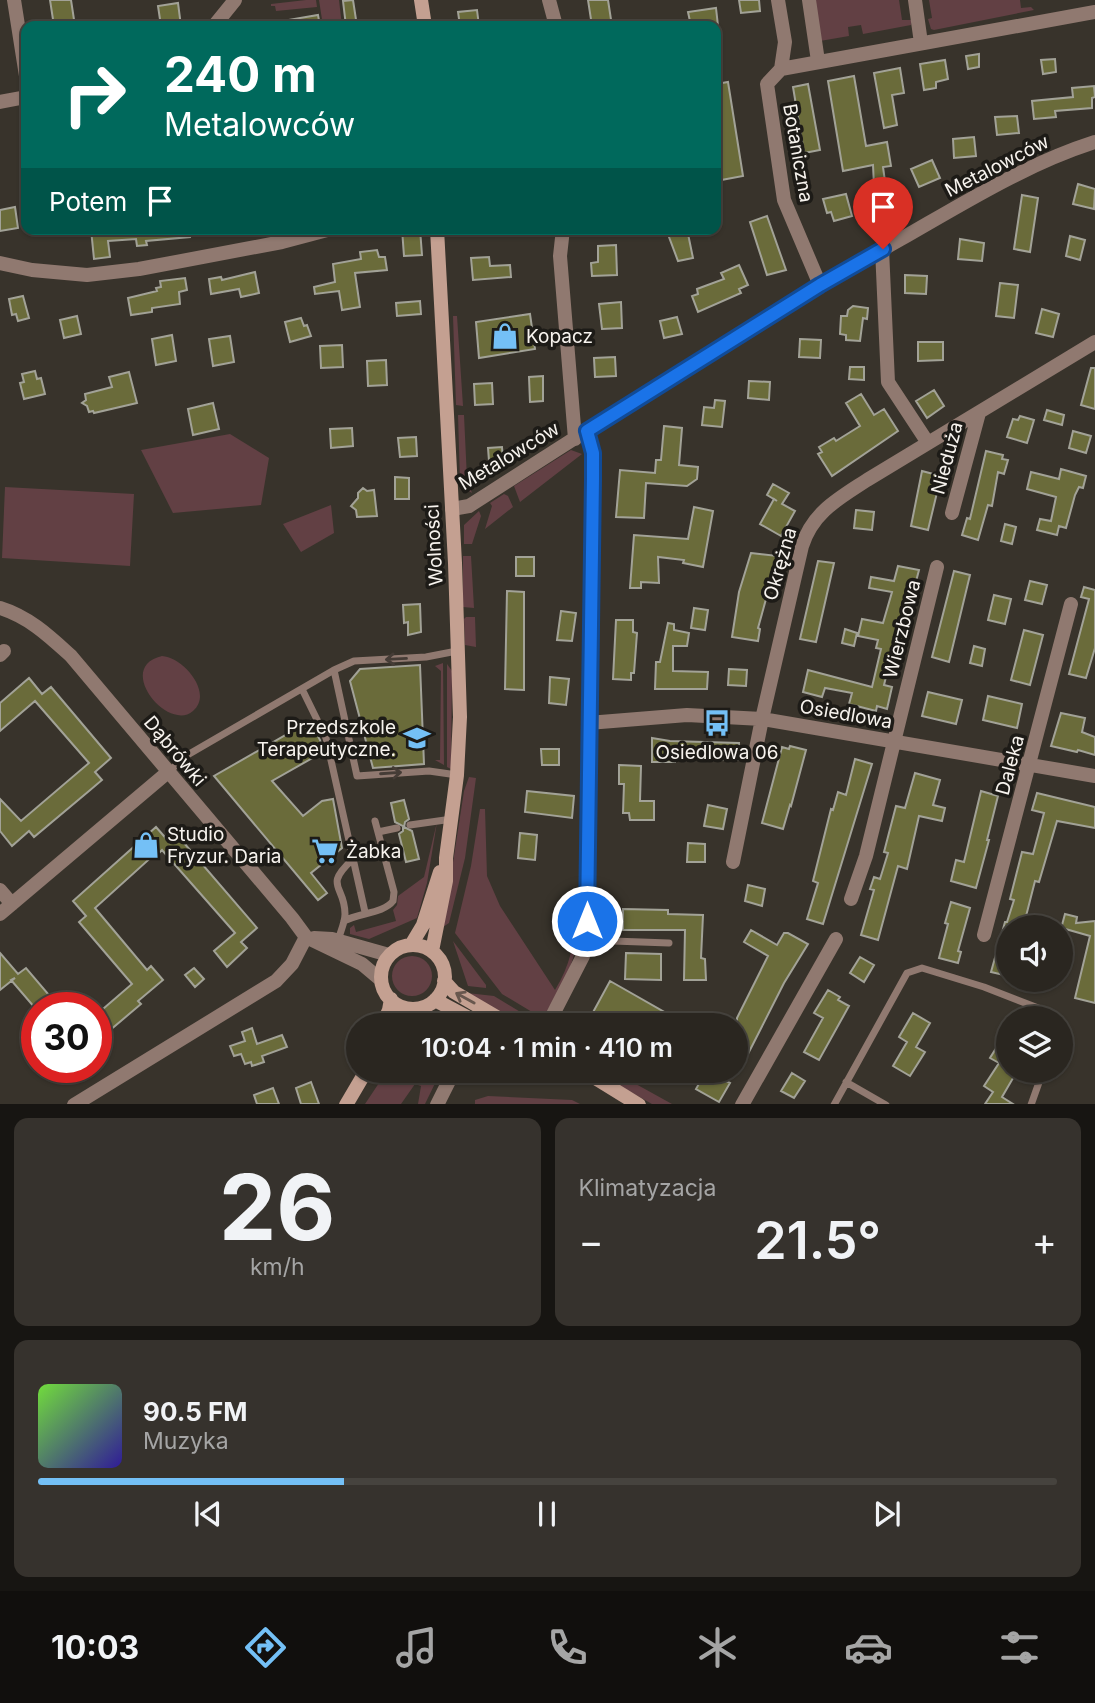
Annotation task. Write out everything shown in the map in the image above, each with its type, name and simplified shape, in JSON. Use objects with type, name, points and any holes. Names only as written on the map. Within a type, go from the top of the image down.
[{"type":"main road","points":[[421,0],[424,21]]},
{"type":"main road","name":"Wolności","points":[[432,951],[446,881],[460,717],[459,651],[437,235]]},
{"type":"main road","name":"Wolności","points":[[411,945],[423,925],[436,880],[446,858]]},
{"type":"main road","points":[[408,1013],[411,1009],[435,1000],[444,981],[444,969],[440,959],[432,951],[418,945],[396,950],[389,955],[381,980],[391,999],[411,1009]]},
{"type":"main road","points":[[444,981],[474,1013]]},
{"type":"main road","points":[[388,1013],[391,999]]},
{"type":"main road","points":[[435,1000],[463,1013]]},
{"type":"main road","points":[[346,1104],[359,1083]]},
{"type":"main road","points":[[600,1083],[607,1086]]},
{"type":"main road","points":[[602,1083],[639,1104]]},
{"type":"street","points":[[14,0],[21,44]]},
{"type":"street","points":[[218,21],[235,0]]},
{"type":"street","points":[[549,0],[555,21]]},
{"type":"street","name":"Botaniczna","points":[[778,0],[785,42],[781,69],[767,84],[784,200],[820,285]]},
{"type":"street","points":[[809,0],[818,61]]},
{"type":"street","points":[[915,0],[921,43]]},
{"type":"street","points":[[781,69],[1095,12]]},
{"type":"street","points":[[0,102],[21,98]]},
{"type":"street","name":"Metalowców","points":[[452,509],[469,506],[820,285],[883,249],[1033,166],[1095,142]]},
{"type":"street","points":[[0,263],[32,270],[87,275],[139,269],[308,235]]},
{"type":"street","points":[[554,1013],[583,956],[585,940],[588,723],[592,657],[593,453],[581,435],[560,256],[562,235]]},
{"type":"street","points":[[883,249],[888,382],[928,443]]},
{"type":"street","name":"Okrężna","points":[[733,862],[762,719],[809,526],[838,498],[1095,342]]},
{"type":"street","name":"Nieduża","points":[[952,513],[979,413]]},
{"type":"street","name":"Wierzbowa","points":[[851,899],[866,856],[937,567]]},
{"type":"street","name":"Daleka","points":[[985,935],[1071,604]]},
{"type":"street","name":"Dąbrówki","points":[[0,608],[18,614],[71,656],[306,937],[362,964],[381,980]]},
{"type":"street","name":"Osiedlowa","points":[[588,723],[687,715],[762,719],[1095,776]]},
{"type":"street","points":[[0,914],[168,772]]},
{"type":"street","points":[[0,890],[12,904]]},
{"type":"street","points":[[74,1104],[276,981],[292,964],[306,937],[338,941],[389,955]]},
{"type":"street","points":[[742,1104],[836,939]]},
{"type":"street","points":[[437,1104],[448,1083]]},
{"type":"lane","points":[[168,772],[184,757],[334,670],[355,661],[426,657],[459,651]]},
{"type":"lane","points":[[334,670],[357,776],[429,771],[457,775]]},
{"type":"lane","points":[[302,690],[326,738],[365,912]]},
{"type":"lane","points":[[410,825],[453,819]]},
{"type":"lane","points":[[344,921],[365,912],[387,908],[394,897],[375,821]]},
{"type":"lane","points":[[379,832],[397,828]]},
{"type":"lane","points":[[338,941],[344,921],[344,909],[336,880],[341,870],[352,860]]},
{"type":"lane","points":[[585,940],[669,943]]},
{"type":"lane","points":[[834,1104],[907,974],[922,968],[1033,1006]]},
{"type":"lane","points":[[846,1082],[886,1104]]},
{"type":"lane","points":[[1031,1104],[1039,1083]]},
{"type":"shaded area","points":[[316,0],[317,7],[276,11],[275,6],[271,6],[271,4]]},
{"type":"shaded area","points":[[319,0],[339,0],[341,21],[322,21]]},
{"type":"shaded area","points":[[814,0],[899,0],[902,20],[911,20],[911,25],[863,34],[861,25],[848,27],[849,36],[820,41]]},
{"type":"shaded area","points":[[929,0],[1020,0],[1021,8],[1031,7],[1034,10],[934,30],[931,29],[928,19],[932,18]]},
{"type":"shaded area","points":[[453,316],[457,316],[463,406],[456,405]]},
{"type":"shaded area","points":[[458,415],[464,415],[467,479],[472,493],[464,488],[460,481]]},
{"type":"shaded area","points":[[230,434],[269,458],[261,505],[173,513],[141,450]]},
{"type":"shaded area","points":[[571,450],[582,454],[520,502],[514,486]]},
{"type":"shaded area","points":[[5,487],[134,494],[130,566],[2,558]]},
{"type":"shaded area","points":[[504,494],[508,496],[513,507],[485,529],[492,506],[490,503]]},
{"type":"shaded area","points":[[331,505],[334,533],[301,552],[283,524]]},
{"type":"shaded area","points":[[479,511],[481,516],[472,544],[464,544],[464,525]]},
{"type":"shaded area","points":[[463,556],[471,556],[474,608],[463,607]]},
{"type":"shaded area","points":[[466,617],[475,617],[476,647],[465,645]]},
{"type":"shaded area","points":[[162,656],[179,662],[193,677],[200,695],[199,704],[193,711],[183,715],[171,713],[150,696],[144,684],[143,672],[149,662]]},
{"type":"shaded area","points":[[443,663],[444,765],[435,760],[440,760],[441,671],[435,666]]},
{"type":"shaded area","points":[[447,664],[452,671],[451,769],[447,767]]},
{"type":"shaded area","points":[[469,777],[476,778],[465,858],[449,923],[443,927],[464,791]]},
{"type":"shaded area","points":[[480,809],[485,809],[487,876],[500,906],[555,990],[571,954],[576,914],[580,917],[577,944],[569,970],[545,1013],[534,1013],[502,994],[455,933],[471,866]]},
{"type":"shaded area","points":[[437,822],[427,883],[417,918],[369,939],[350,934],[350,928],[354,925],[356,932],[396,921],[393,910],[398,896],[424,877]]},
{"type":"shaded area","points":[[453,941],[486,985],[486,988],[468,986]]},
{"type":"shaded area","points":[[412,956],[426,962],[432,976],[426,990],[412,996],[398,990],[392,976],[398,962]]},
{"type":"shaded area","points":[[467,993],[494,996],[522,1013],[501,1013]]},
{"type":"shaded area","points":[[379,1083],[435,1083],[425,1104],[418,1104],[421,1086],[415,1084],[401,1104],[365,1104]]},
{"type":"shaded area","points":[[622,1083],[634,1083],[672,1104],[652,1104],[620,1086]]},
{"type":"shaded area","points":[[488,1096],[572,1100],[580,1104],[475,1104],[475,1100]]},
{"type":"building","points":[[50,0],[71,0],[74,21],[53,21]]},
{"type":"building","points":[[353,0],[356,21],[345,21],[343,1]]},
{"type":"building","points":[[588,0],[608,0],[611,21],[591,21]]},
{"type":"building","points":[[739,0],[759,0],[760,11],[741,13]]},
{"type":"building","points":[[178,3],[180,21],[160,21],[158,6]]},
{"type":"building","points":[[716,8],[717,21],[690,21],[688,12]]},
{"type":"building","points":[[477,10],[478,21],[459,21],[458,12]]},
{"type":"building","points":[[318,15],[319,21],[288,21]]},
{"type":"building","points":[[979,54],[979,67],[968,69],[966,56]]},
{"type":"building","points":[[1055,59],[1056,72],[1043,74],[1041,60]]},
{"type":"building","points":[[945,60],[948,79],[936,82],[936,88],[924,90],[920,64]]},
{"type":"building","points":[[900,68],[904,93],[892,95],[897,125],[884,128],[874,73]]},
{"type":"building","points":[[854,76],[866,146],[887,142],[891,166],[883,167],[888,203],[868,206],[865,188],[874,186],[873,165],[843,171],[828,81]]},
{"type":"building","points":[[728,82],[743,176],[721,180],[721,83]]},
{"type":"building","points":[[808,84],[820,150],[804,153],[793,87]]},
{"type":"building","points":[[1094,86],[1092,108],[1055,111],[1056,117],[1034,119],[1032,101],[1073,97],[1072,88]]},
{"type":"building","points":[[1017,116],[1019,133],[997,135],[995,117]]},
{"type":"building","points":[[974,137],[976,156],[954,158],[953,139]]},
{"type":"building","points":[[932,160],[940,178],[919,187],[911,169]]},
{"type":"building","points":[[1078,184],[1095,189],[1094,209],[1073,204]]},
{"type":"building","points":[[846,194],[852,216],[834,221],[831,212],[827,213],[823,199]]},
{"type":"building","points":[[1022,195],[1038,198],[1030,252],[1014,249]]},
{"type":"building","points":[[15,207],[18,228],[0,231],[0,210]]},
{"type":"building","points":[[767,216],[786,270],[767,275],[750,222]]},
{"type":"building","points":[[92,235],[190,235],[146,241],[147,245],[137,246],[136,239],[108,241],[110,257],[94,259]]},
{"type":"building","points":[[402,235],[420,235],[422,255],[404,256]]},
{"type":"building","points":[[668,235],[688,235],[693,258],[678,261]]},
{"type":"building","points":[[1070,236],[1085,240],[1080,260],[1066,256]]},
{"type":"building","points":[[960,239],[984,243],[982,261],[958,259]]},
{"type":"building","points":[[616,245],[617,275],[592,276],[591,263],[598,262],[598,246]]},
{"type":"building","points":[[377,250],[379,257],[385,257],[387,270],[355,273],[360,307],[342,310],[339,291],[315,294],[314,287],[335,282],[333,264],[361,259],[360,252]]},
{"type":"building","points":[[489,257],[490,266],[510,265],[511,277],[473,280],[471,258]]},
{"type":"building","points":[[739,265],[748,285],[739,289],[741,293],[698,312],[692,296],[698,294],[697,289],[724,279],[721,273]]},
{"type":"building","points":[[255,272],[259,293],[241,297],[239,289],[211,294],[209,279],[221,277],[222,280]]},
{"type":"building","points":[[905,275],[927,276],[926,294],[905,293]]},
{"type":"building","points":[[185,278],[187,290],[179,292],[180,304],[152,308],[152,312],[131,315],[128,298],[157,291],[156,288],[161,287],[160,281]]},
{"type":"building","points":[[1000,283],[1018,285],[1014,318],[996,316]]},
{"type":"building","points":[[23,296],[29,318],[18,321],[16,314],[12,315],[9,299]]},
{"type":"building","points":[[420,301],[421,314],[397,316],[396,303]]},
{"type":"building","points":[[621,302],[622,328],[602,329],[599,304]]},
{"type":"building","points":[[853,306],[868,308],[867,319],[863,318],[860,341],[846,340],[846,335],[840,334],[841,316],[847,316],[848,310]]},
{"type":"building","points":[[1042,309],[1059,314],[1053,337],[1036,333]]},
{"type":"building","name":"Kopacz","points":[[530,314],[535,349],[479,358],[476,322]]},
{"type":"building","points":[[77,316],[81,334],[64,338],[60,320]]},
{"type":"building","points":[[677,317],[682,334],[664,338],[660,321]]},
{"type":"building","points":[[301,318],[311,336],[290,342],[285,322]]},
{"type":"building","points":[[172,335],[176,361],[156,365],[152,339]]},
{"type":"building","points":[[230,336],[234,362],[213,366],[209,339]]},
{"type":"building","points":[[800,339],[821,340],[820,358],[799,357]]},
{"type":"building","points":[[918,342],[943,342],[943,360],[918,361]]},
{"type":"building","points":[[342,345],[343,367],[321,368],[320,346]]},
{"type":"building","points":[[615,357],[616,376],[595,377],[594,358]]},
{"type":"building","points":[[386,360],[387,385],[368,386],[367,361]]},
{"type":"building","points":[[850,367],[864,367],[864,380],[849,379]]},
{"type":"building","points":[[1091,368],[1095,368],[1095,409],[1081,405]]},
{"type":"building","points":[[35,371],[37,379],[41,378],[45,394],[24,399],[20,383],[24,382],[22,374]]},
{"type":"building","points":[[129,372],[137,403],[89,412],[87,406],[82,403],[86,400],[85,394],[112,387],[109,377]]},
{"type":"building","points":[[543,376],[543,401],[530,402],[529,377]]},
{"type":"building","points":[[749,381],[770,382],[769,400],[748,398]]},
{"type":"building","points":[[492,383],[493,404],[475,405],[474,384]]},
{"type":"building","points":[[934,390],[944,406],[927,418],[916,401]]},
{"type":"building","points":[[861,394],[874,415],[884,409],[898,431],[832,476],[818,454],[822,452],[819,447],[834,438],[836,441],[860,426],[846,403]]},
{"type":"building","points":[[715,400],[725,401],[722,427],[702,425],[704,407],[714,408]]},
{"type":"building","points":[[213,403],[219,429],[193,435],[188,409]]},
{"type":"building","points":[[1047,410],[1064,415],[1062,425],[1044,420]]},
{"type":"building","points":[[1020,416],[1034,420],[1027,443],[1007,437],[1013,419],[1018,420]]},
{"type":"building","points":[[664,426],[682,428],[679,465],[698,467],[697,479],[687,486],[646,483],[644,518],[616,517],[620,470],[655,473],[656,460],[661,460]]},
{"type":"building","points":[[352,428],[353,446],[331,448],[330,429]]},
{"type":"building","points":[[1073,431],[1091,436],[1086,453],[1069,448]]},
{"type":"building","points":[[416,437],[417,456],[400,457],[398,438]]},
{"type":"building","points":[[502,447],[503,460],[489,461],[488,448]]},
{"type":"building","points":[[986,451],[1003,455],[1002,459],[1008,460],[1004,474],[998,472],[992,506],[988,505],[978,540],[962,535],[967,518],[970,519]]},
{"type":"building","points":[[1061,469],[1086,476],[1083,488],[1079,487],[1075,495],[1066,528],[1059,526],[1057,535],[1037,530],[1040,519],[1051,521],[1056,497],[1027,489],[1031,472],[1059,479]]},
{"type":"building","points":[[922,471],[941,476],[928,530],[911,526]]},
{"type":"building","points":[[395,477],[409,478],[409,499],[395,499]]},
{"type":"building","points":[[773,484],[789,493],[782,504],[795,511],[781,536],[760,524],[774,499],[767,495]]},
{"type":"building","points":[[363,488],[367,491],[374,490],[377,516],[357,517],[356,510],[351,506]]},
{"type":"building","points":[[694,507],[713,511],[703,567],[683,563],[684,560],[658,557],[659,583],[641,582],[641,588],[630,588],[634,535],[688,539]]},
{"type":"building","points":[[856,510],[874,512],[872,530],[854,528]]},
{"type":"building","points":[[1005,524],[1016,527],[1012,544],[1001,541]]},
{"type":"building","points":[[751,553],[778,556],[758,628],[758,641],[732,637],[739,592]]},
{"type":"building","points":[[516,557],[534,557],[534,576],[516,576]]},
{"type":"building","points":[[818,561],[834,563],[816,642],[800,639]]},
{"type":"building","points":[[898,566],[919,570],[901,647],[897,645],[894,653],[892,652],[884,685],[892,687],[887,709],[877,706],[876,711],[849,704],[852,693],[825,688],[822,697],[803,692],[808,670],[872,687],[881,649],[876,648],[878,640],[858,636],[862,619],[883,623],[892,592],[869,588],[871,577],[894,581]]},
{"type":"building","points":[[954,571],[970,575],[949,662],[932,657]]},
{"type":"building","points":[[1030,581],[1047,585],[1042,604],[1025,600]]},
{"type":"building","points":[[1084,587],[1095,590],[1095,648],[1086,678],[1069,674],[1089,599],[1081,597]]},
{"type":"building","points":[[507,591],[524,592],[524,690],[505,689]]},
{"type":"building","points":[[994,595],[1011,599],[1005,624],[988,620]]},
{"type":"building","points":[[420,604],[421,632],[408,635],[408,622],[404,623],[403,605]]},
{"type":"building","points":[[694,608],[708,610],[705,630],[691,628]]},
{"type":"building","points":[[561,611],[576,613],[572,641],[557,640]]},
{"type":"building","points":[[616,620],[633,620],[633,632],[637,633],[631,680],[613,679]]},
{"type":"building","points":[[668,623],[674,624],[674,630],[689,633],[687,646],[673,646],[673,671],[708,672],[707,689],[655,689],[656,662],[660,662]]},
{"type":"building","points":[[845,629],[857,633],[854,646],[842,643]]},
{"type":"building","points":[[1024,630],[1043,635],[1030,685],[1011,680]]},
{"type":"building","points":[[974,646],[985,649],[982,666],[970,663]]},
{"type":"building","points":[[420,665],[424,764],[373,768],[350,681],[360,669]]},
{"type":"building","points":[[729,669],[747,670],[746,686],[728,685]]},
{"type":"building","points":[[550,677],[569,679],[566,705],[549,703]]},
{"type":"building","points":[[29,678],[42,694],[51,687],[111,758],[95,772],[102,780],[34,837],[29,831],[12,846],[0,831],[0,799],[21,821],[89,763],[35,701],[0,731],[0,703]]},
{"type":"building","points":[[928,692],[962,700],[956,724],[922,716]]},
{"type":"building","points":[[988,696],[1022,704],[1017,728],[983,720]]},
{"type":"building","points":[[1061,713],[1085,718],[1082,732],[1095,737],[1095,755],[1051,746]]},
{"type":"building","points":[[310,721],[323,752],[272,781],[303,816],[322,801],[333,799],[342,848],[311,873],[327,893],[318,900],[214,776]]},
{"type":"building","points":[[652,738],[739,743],[738,760],[675,758],[675,762],[652,762]]},
{"type":"building","points":[[790,746],[806,750],[783,829],[762,823],[782,747],[789,749]]},
{"type":"building","points":[[541,749],[559,749],[559,765],[542,765]]},
{"type":"building","points":[[855,759],[872,764],[823,924],[807,919],[818,883],[813,881],[831,809],[833,810],[838,792],[846,795]]},
{"type":"building","points":[[619,765],[641,766],[640,801],[654,801],[654,820],[630,820],[629,813],[623,813],[624,784],[619,784]]},
{"type":"building","points":[[915,773],[940,780],[933,805],[945,808],[942,821],[919,816],[907,869],[898,866],[878,940],[861,935],[874,890],[870,889],[874,877],[880,879],[888,853],[884,852],[896,806],[905,808]]},
{"type":"building","points":[[527,791],[574,796],[572,818],[525,812]]},
{"type":"building","points":[[981,791],[998,796],[976,888],[951,881],[956,860],[964,862]]},
{"type":"building","points":[[1037,793],[1095,807],[1095,828],[1057,821],[1039,882],[1035,881],[1026,915],[1009,915],[1014,900],[1010,899],[1022,852],[1033,854],[1044,813],[1032,810]]},
{"type":"building","points":[[404,800],[409,819],[404,827],[412,831],[419,859],[406,862],[399,834],[403,831],[403,826],[395,822],[391,803]]},
{"type":"building","points":[[708,805],[727,809],[723,829],[704,826]]},
{"type":"building","points":[[156,827],[170,843],[178,836],[257,928],[241,942],[247,948],[227,967],[214,951],[235,933],[162,850],[158,854],[157,852],[95,908],[147,970],[151,966],[163,980],[138,1001],[141,1004],[112,1028],[112,1001],[132,984],[79,922],[86,916],[73,901]]},
{"type":"building","points":[[520,833],[537,835],[535,860],[518,858]]},
{"type":"building","points":[[688,843],[705,844],[705,862],[687,862]]},
{"type":"building","points":[[748,885],[765,889],[762,906],[745,901]]},
{"type":"building","points":[[951,902],[970,908],[958,951],[961,952],[958,963],[939,958]]},
{"type":"building","points":[[623,909],[668,910],[668,914],[703,915],[701,958],[705,959],[706,980],[684,980],[685,930],[623,930]]},
{"type":"building","points":[[1073,916],[1077,917],[1076,923],[1095,921],[1095,1003],[1075,998],[1090,936],[1073,931]]},
{"type":"building","points":[[751,930],[777,945],[784,933],[808,944],[784,983],[748,1054],[748,1013],[740,1013],[768,956],[744,942]]},
{"type":"building","points":[[0,953],[18,974],[26,968],[46,992],[21,992],[12,981],[0,990]]},
{"type":"building","points":[[626,953],[661,954],[661,980],[625,979]]},
{"type":"building","points":[[996,954],[996,973],[991,972]]},
{"type":"building","points":[[860,957],[874,965],[864,982],[850,973]]},
{"type":"building","points":[[194,968],[204,979],[195,987],[185,975]]},
{"type":"building","points":[[610,981],[666,1013],[593,1013]]},
{"type":"building","points":[[828,990],[849,1006],[819,1060],[804,1052],[823,1018],[814,1013]]},
{"type":"building","points":[[913,1013],[930,1023],[916,1047],[925,1052],[910,1076],[893,1066],[907,1042],[899,1037]]},
{"type":"building","points":[[252,1028],[257,1044],[282,1035],[287,1047],[262,1056],[264,1062],[252,1066],[251,1062],[245,1064],[241,1054],[234,1056],[230,1046],[245,1041],[242,1032]]},
{"type":"building","points":[[996,1048],[996,1061],[990,1058]]},
{"type":"building","points":[[996,1068],[996,1083],[1010,1083],[1002,1097],[1013,1104],[985,1104],[993,1092],[984,1086]]},
{"type":"building","points":[[792,1073],[805,1081],[794,1098],[781,1091]]},
{"type":"building","points":[[311,1082],[319,1104],[301,1104],[296,1088]]},
{"type":"building","points":[[699,1083],[730,1083],[719,1102],[696,1089]]},
{"type":"building","points":[[273,1088],[279,1104],[257,1104],[254,1095]]},
{"type":"place","name":"Kopacz","points":[[505,336]]},
{"type":"place","name":"Osiedlowa 06","points":[[717,723]]},
{"type":"place","name":"Przedszkole Terapeutyczne.","points":[[417,738]]},
{"type":"place","name":"Studio Fryzur. Daria","points":[[146,845]]},
{"type":"place","name":"Żabka","points":[[325,851]]},
{"type":"route","points":[[587,921],[593,478],[593,453],[587,431],[820,285],[883,249]]}]
